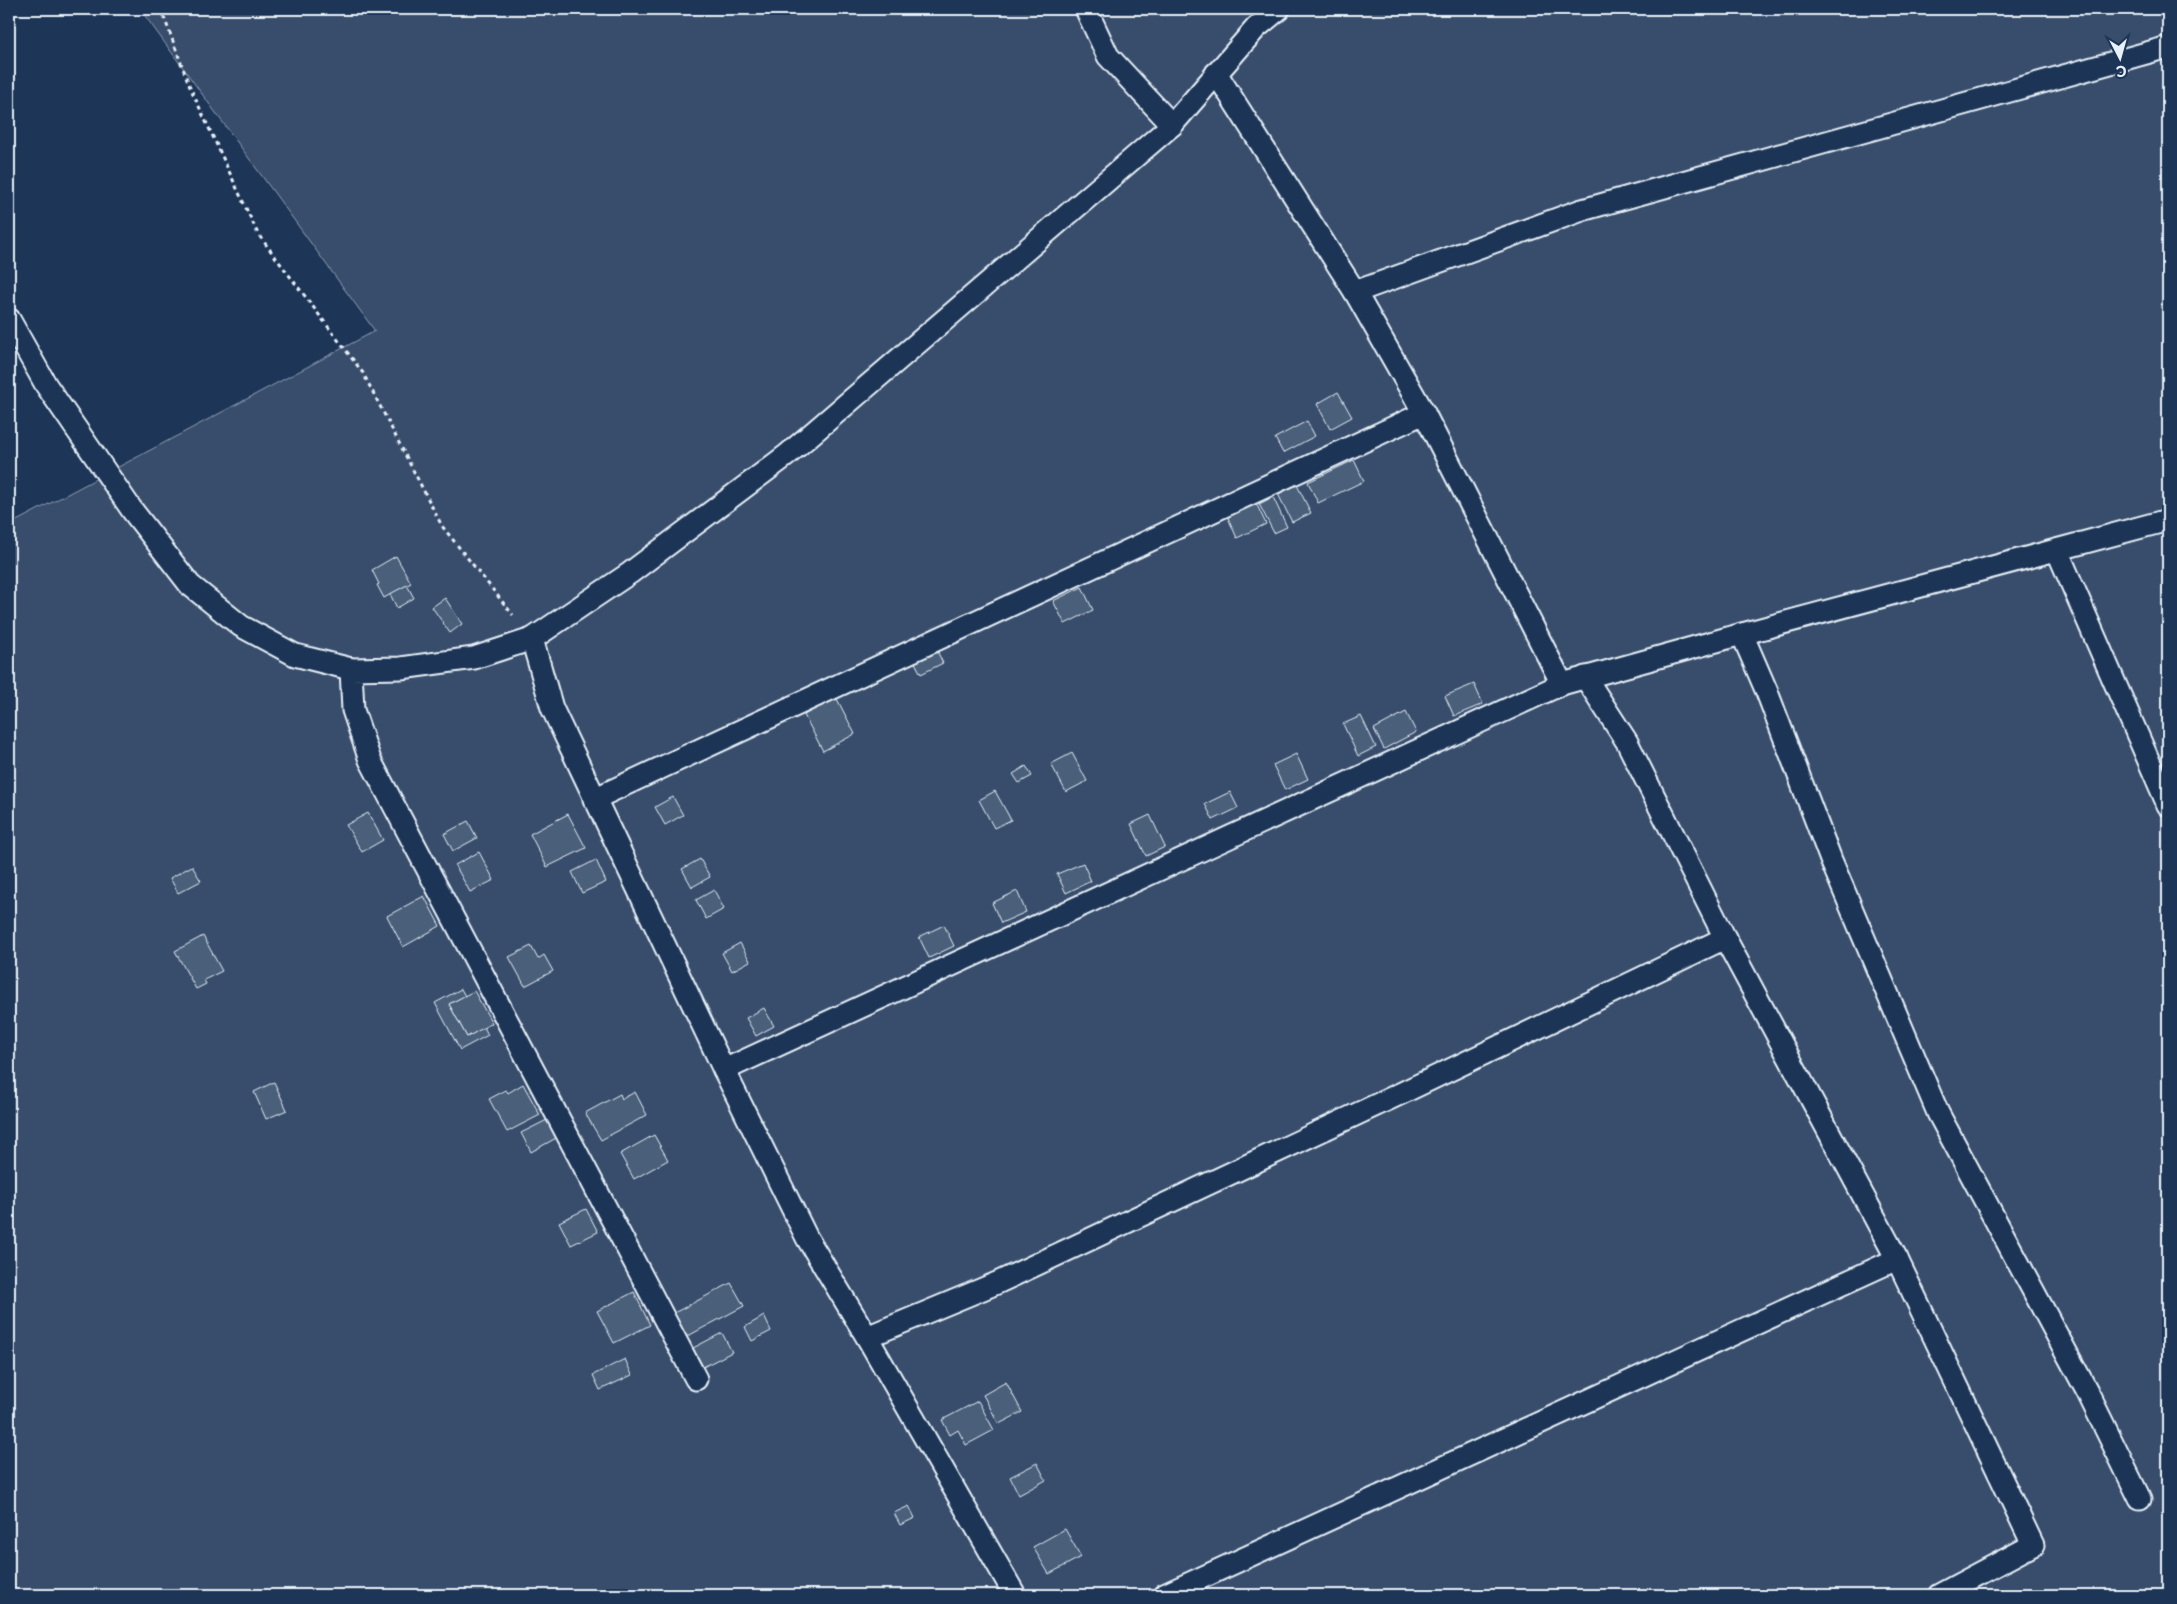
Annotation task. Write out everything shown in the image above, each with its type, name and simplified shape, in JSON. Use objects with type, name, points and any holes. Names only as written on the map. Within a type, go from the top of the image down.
[{"type":"lane","points":[[1086,9],[1108,56],[1172,125]]},
{"type":"lane","points":[[9,319],[46,385],[132,510],[190,585],[241,626],[295,655],[350,669],[401,668],[474,658],[532,639],[630,573],[787,455],[1172,125],[1256,28],[1279,9]]},
{"type":"lane","points":[[1355,292],[1582,210],[2168,47]]},
{"type":"lane","points":[[1216,73],[1355,292],[1424,413],[1562,684]]},
{"type":"lane","points":[[594,799],[1424,413]]},
{"type":"lane","points":[[724,1070],[1562,684],[2168,520]]},
{"type":"lane","points":[[2057,550],[2168,804]]},
{"type":"lane","points":[[1742,634],[1767,692],[1831,860],[1938,1113],[2082,1382],[2140,1498]]},
{"type":"lane","points":[[532,639],[552,708],[806,1238],[867,1337],[1015,1595]]},
{"type":"lane","points":[[350,669],[353,710],[370,760],[696,1379]]},
{"type":"lane","points":[[1585,677],[1627,742],[1725,938],[1897,1258],[2033,1545],[1939,1595]]},
{"type":"lane","points":[[867,1337],[1006,1279],[1404,1092],[1725,938]]},
{"type":"lane","points":[[1164,1595],[1897,1258]]},
{"type":"path","points":[[161,9],[190,87],[258,234],[363,373],[442,526],[532,639]]},
{"type":"shaded area","points":[[140,9],[2168,9],[2168,1595],[9,1595],[9,525],[375,331]]},
{"type":"building","points":[[1338,392],[1352,417],[1330,429],[1317,404]]},
{"type":"building","points":[[1307,421],[1315,436],[1283,453],[1275,438]]},
{"type":"building","points":[[1354,460],[1364,481],[1318,503],[1308,482]]},
{"type":"building","points":[[1297,485],[1311,513],[1292,522],[1278,494]]},
{"type":"building","points":[[1253,497],[1266,524],[1237,538],[1225,511]]},
{"type":"building","points":[[1273,497],[1287,527],[1274,533],[1259,504]]},
{"type":"building","points":[[396,556],[411,583],[384,598],[372,570]]},
{"type":"building","points":[[407,585],[414,598],[397,608],[390,594]]},
{"type":"building","points":[[1082,587],[1093,610],[1065,624],[1053,601]]},
{"type":"building","points":[[445,598],[462,624],[450,633],[432,607]]},
{"type":"building","points":[[934,645],[943,663],[921,674],[912,657]]},
{"type":"building","points":[[1474,684],[1483,704],[1454,716],[1445,696]]},
{"type":"building","points":[[836,697],[855,734],[823,751],[804,715]]},
{"type":"building","points":[[1406,712],[1416,732],[1384,749],[1374,729]]},
{"type":"building","points":[[1361,716],[1376,747],[1358,756],[1343,724]]},
{"type":"building","points":[[1072,753],[1087,781],[1066,792],[1051,764]]},
{"type":"building","points":[[1296,754],[1308,779],[1285,790],[1273,765]]},
{"type":"building","points":[[1026,766],[1032,776],[1019,783],[1013,774]]},
{"type":"building","points":[[995,791],[1011,820],[994,828],[979,800]]},
{"type":"building","points":[[1230,792],[1238,808],[1213,820],[1205,804]]},
{"type":"building","points":[[673,797],[683,815],[665,825],[655,807]]},
{"type":"building","points":[[368,813],[383,840],[362,852],[346,825]]},
{"type":"building","points":[[568,814],[586,848],[547,867],[530,834]]},
{"type":"building","points":[[1150,815],[1165,847],[1146,856],[1131,824]]},
{"type":"building","points":[[468,821],[477,838],[453,851],[444,834]]},
{"type":"building","points":[[479,852],[494,880],[470,892],[455,865]]},
{"type":"building","points":[[700,859],[710,877],[692,887],[682,869]]},
{"type":"building","points":[[596,860],[606,882],[582,893],[572,872]]},
{"type":"building","points":[[1083,863],[1091,881],[1066,893],[1057,874]]},
{"type":"building","points":[[192,866],[201,881],[178,893],[170,878]]},
{"type":"building","points":[[714,890],[724,909],[706,919],[696,900]]},
{"type":"building","points":[[1017,891],[1026,912],[1001,923],[992,903]]},
{"type":"building","points":[[424,896],[440,926],[403,947],[387,916]]},
{"type":"building","points":[[944,925],[954,946],[929,958],[919,937]]},
{"type":"building","points":[[203,936],[222,971],[204,980],[206,984],[196,989],[175,951]]},
{"type":"building","points":[[740,943],[750,961],[732,971],[722,953]]},
{"type":"building","points":[[531,946],[538,959],[544,955],[553,971],[525,986],[509,957]]},
{"type":"building","points":[[461,989],[465,996],[449,1004],[467,1037],[484,1027],[488,1035],[460,1050],[435,1003]]},
{"type":"building","points":[[474,991],[492,1023],[467,1037],[449,1004]]},
{"type":"building","points":[[764,1008],[774,1026],[756,1036],[746,1018]]},
{"type":"building","points":[[274,1082],[287,1110],[266,1119],[254,1092]]},
{"type":"building","points":[[523,1084],[540,1115],[507,1132],[489,1099],[506,1090],[508,1093]]},
{"type":"building","points":[[635,1092],[647,1115],[601,1140],[585,1113],[620,1094],[622,1099]]},
{"type":"building","points":[[549,1119],[558,1137],[531,1152],[521,1133]]},
{"type":"building","points":[[654,1135],[668,1160],[634,1179],[620,1154]]},
{"type":"building","points":[[586,1209],[598,1232],[571,1245],[559,1222]]},
{"type":"building","points":[[731,1283],[744,1306],[686,1337],[674,1313]]},
{"type":"building","points":[[634,1292],[650,1325],[614,1343],[597,1311]]},
{"type":"building","points":[[764,1316],[771,1331],[752,1341],[745,1327]]},
{"type":"building","points":[[722,1333],[732,1352],[703,1367],[693,1348]]},
{"type":"building","points":[[625,1359],[632,1375],[600,1390],[593,1375]]},
{"type":"building","points":[[1006,1382],[1022,1412],[999,1424],[983,1395]]},
{"type":"building","points":[[978,1401],[994,1430],[966,1445],[958,1430],[950,1435],[942,1420]]},
{"type":"building","points":[[1037,1463],[1046,1480],[1019,1495],[1010,1477]]},
{"type":"building","points":[[909,1506],[915,1518],[900,1525],[894,1513]]},
{"type":"building","points":[[1065,1529],[1081,1557],[1049,1574],[1033,1547]]}]
